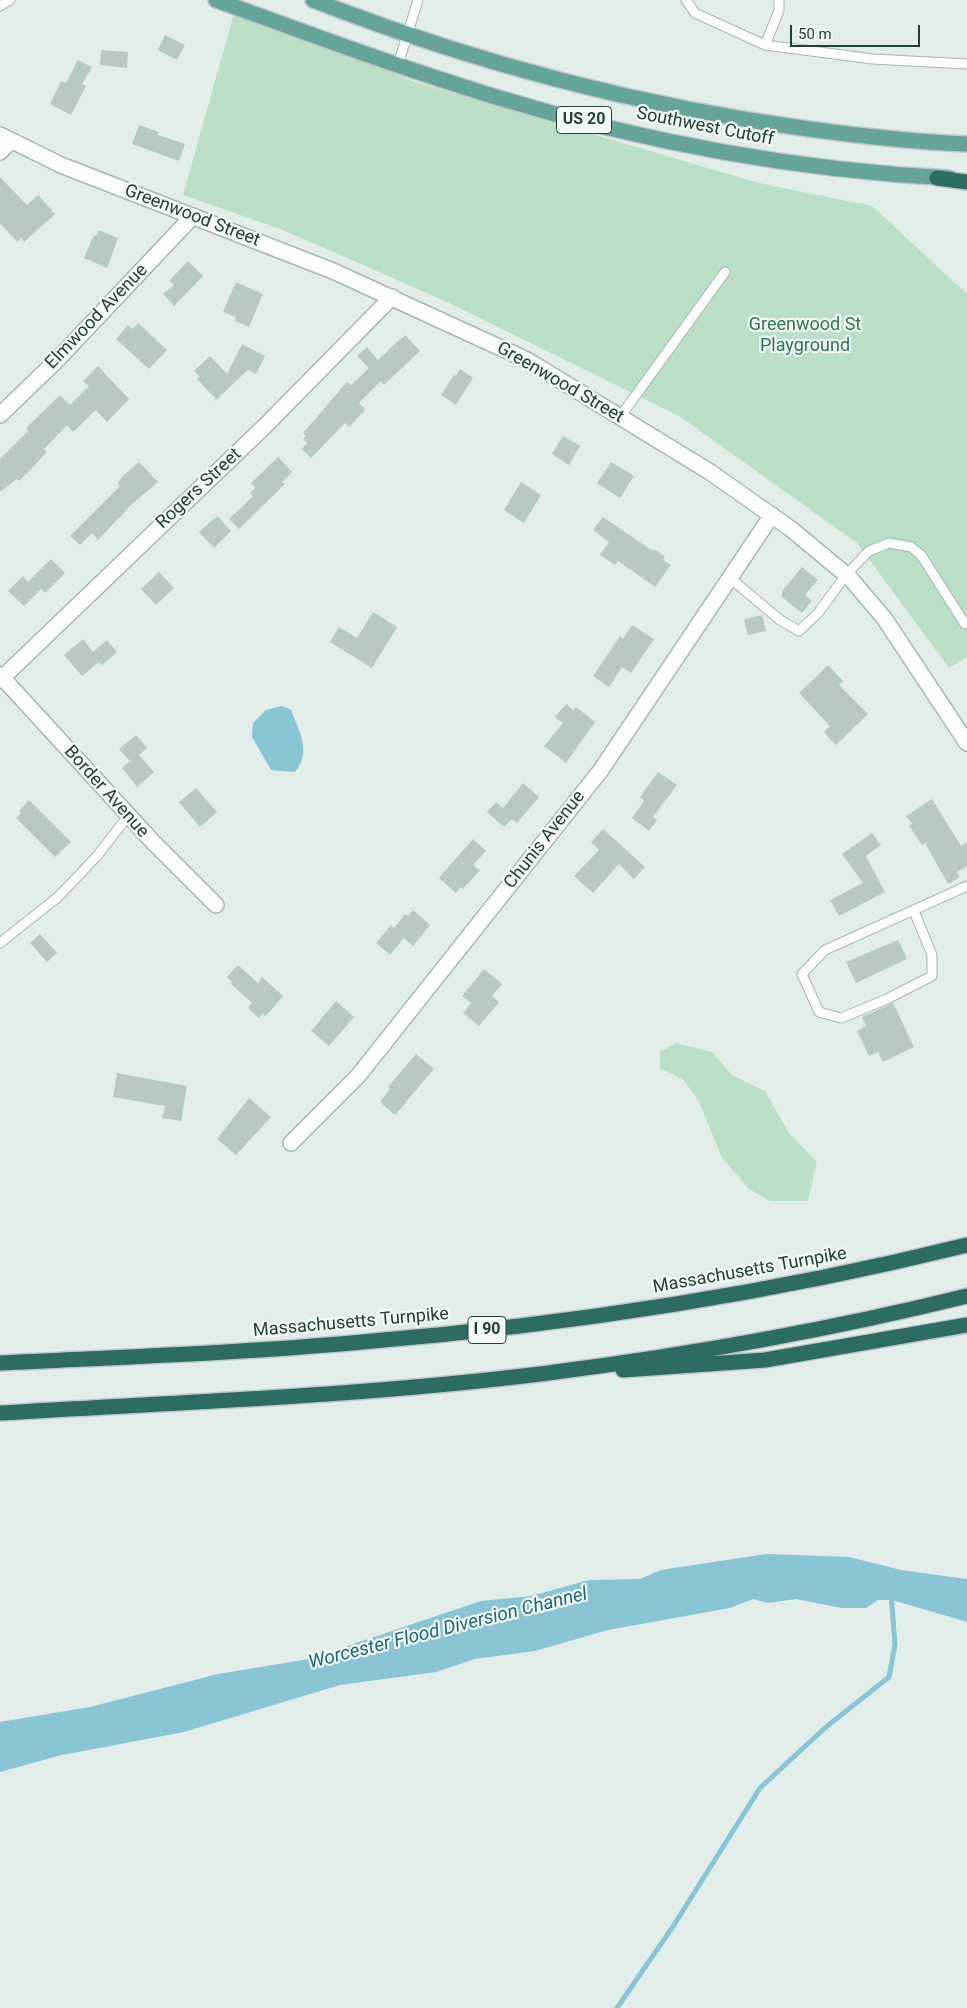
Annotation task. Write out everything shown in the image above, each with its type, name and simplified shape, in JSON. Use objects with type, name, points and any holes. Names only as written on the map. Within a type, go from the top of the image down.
[{"type":"highway","points":[[937,178],[967,180]]},
{"type":"highway","name":"Massachusetts Turnpike","points":[[0,1363],[227,1352],[362,1342],[509,1327],[635,1310],[811,1280],[967,1245]]},
{"type":"highway","points":[[547,1373],[782,1336],[967,1296]]},
{"type":"highway","points":[[0,1413],[352,1391],[547,1373],[645,1370],[765,1360],[967,1325]]},
{"type":"main road","name":"Southwest Cutoff","points":[[216,0],[398,65],[499,98],[662,139],[744,156],[825,168],[937,178]]},
{"type":"main road","name":"Southwest Cutoff","points":[[312,0],[408,35],[548,76],[708,114],[841,134],[967,144]]},
{"type":"street","points":[[0,152],[5,138]]},
{"type":"street","name":"Greenwood Street","points":[[5,138],[61,164],[333,271],[527,360],[710,472],[772,515],[846,575],[884,618],[967,742]]},
{"type":"street","name":"Elmwood Avenue","points":[[0,415],[56,360],[193,216]]},
{"type":"street","name":"Rogers Street","points":[[1,677],[265,426],[392,297]]},
{"type":"street","name":"Chunis Avenue","points":[[291,1143],[358,1076],[601,770],[772,515]]},
{"type":"street","name":"Border Avenue","points":[[1,677],[128,816],[216,904]]},
{"type":"lane","points":[[0,6],[10,0]]},
{"type":"lane","points":[[398,65],[418,0]]},
{"type":"lane","points":[[686,0],[695,13],[765,45],[873,59],[967,64]]},
{"type":"lane","points":[[765,45],[783,1]]},
{"type":"lane","points":[[620,417],[725,272]]},
{"type":"lane","points":[[730,578],[780,620],[798,632],[818,613],[846,575],[869,551],[888,543],[911,546],[921,556],[965,624]]},
{"type":"lane","points":[[0,943],[58,897],[97,856],[128,816]]},
{"type":"lane","points":[[914,912],[932,954],[932,976],[887,999],[841,1018],[819,1012],[802,974],[825,950],[914,912],[967,886]]},
{"type":"green space","name":"Greenwood St Playground","points":[[235,10],[415,82],[759,183],[872,206],[967,294],[967,657],[949,668],[857,543],[679,416],[449,303],[280,229],[183,195]]},
{"type":"green space","points":[[676,1043],[712,1052],[732,1075],[765,1091],[789,1133],[817,1162],[808,1201],[770,1201],[749,1189],[722,1158],[698,1099],[683,1080],[660,1068],[660,1052]]},
{"type":"water","points":[[282,706],[291,710],[302,741],[303,757],[295,772],[271,770],[252,737],[253,723],[266,710]]},
{"type":"water","name":"Worcester Flood Diversion Channel","points":[[766,1554],[849,1557],[901,1570],[967,1579],[967,1622],[892,1600],[878,1600],[866,1608],[842,1608],[796,1599],[768,1603],[753,1599],[730,1608],[608,1630],[535,1651],[475,1659],[436,1672],[340,1685],[184,1732],[62,1755],[0,1772],[0,1722],[90,1707],[218,1674],[309,1659],[481,1601],[531,1596],[589,1580],[640,1579],[661,1570]]},
{"type":"building","points":[[165,35],[185,45],[177,60],[158,50]]},
{"type":"building","points":[[101,50],[128,52],[127,68],[100,65]]},
{"type":"building","points":[[78,60],[92,67],[82,84],[86,86],[71,115],[50,104],[61,81],[66,83]]},
{"type":"building","points":[[139,125],[159,132],[158,135],[185,144],[179,161],[132,144]]},
{"type":"building","points":[[0,177],[27,205],[38,195],[55,214],[24,242],[21,238],[17,242],[0,223]]},
{"type":"building","points":[[99,230],[118,238],[107,268],[84,258],[94,235],[96,236]]},
{"type":"building","points":[[188,261],[203,276],[174,306],[163,294],[174,285],[169,281]]},
{"type":"building","points":[[236,282],[263,294],[249,327],[235,321],[236,317],[223,312]]},
{"type":"building","points":[[138,323],[167,350],[149,369],[116,339],[128,325],[133,329]]},
{"type":"building","points":[[405,335],[420,351],[384,385],[381,381],[359,403],[365,410],[349,427],[345,423],[311,458],[302,449],[307,443],[303,439],[306,436],[303,433],[347,382],[351,385],[369,368],[357,356],[367,347],[378,360]]},
{"type":"building","points":[[242,344],[265,356],[256,374],[248,370],[215,401],[215,398],[197,379],[200,377],[194,371],[210,356],[227,374]]},
{"type":"building","points":[[98,366],[129,399],[107,422],[96,410],[73,432],[67,425],[44,449],[47,452],[19,481],[17,479],[0,492],[0,459],[28,431],[26,428],[60,395],[70,405],[89,386],[83,381]]},
{"type":"building","points":[[460,369],[473,378],[456,405],[441,395]]},
{"type":"building","points":[[563,436],[580,446],[569,465],[552,454]]},
{"type":"building","points":[[278,457],[292,472],[282,482],[285,484],[239,529],[229,519],[253,496],[250,493],[255,488],[251,483]]},
{"type":"building","points":[[139,462],[158,482],[132,504],[98,540],[92,533],[80,545],[70,536],[120,486],[118,483],[123,476]]},
{"type":"building","points":[[611,462],[634,476],[620,498],[597,483]]},
{"type":"building","points":[[521,482],[541,495],[524,523],[504,510]]},
{"type":"building","points":[[217,516],[231,531],[214,548],[199,532]]},
{"type":"building","points":[[603,517],[653,551],[654,549],[665,557],[663,560],[671,565],[655,587],[618,561],[615,565],[600,555],[609,542],[593,530]]},
{"type":"building","points":[[51,559],[65,573],[45,593],[41,589],[24,606],[8,591],[23,576],[28,582]]},
{"type":"building","points":[[802,567],[818,580],[805,595],[812,601],[802,613],[782,597],[782,591]]},
{"type":"building","points":[[159,572],[174,588],[156,605],[141,589]]},
{"type":"building","points":[[373,612],[397,627],[372,668],[330,642],[339,627],[357,638]]},
{"type":"building","points":[[762,615],[766,631],[748,635],[744,619]]},
{"type":"building","points":[[632,625],[654,639],[631,673],[622,667],[609,687],[593,676],[620,636],[623,639]]},
{"type":"building","points":[[83,639],[93,652],[107,640],[117,652],[102,665],[99,662],[82,676],[64,655]]},
{"type":"building","points":[[828,665],[843,681],[839,685],[868,714],[836,745],[824,732],[830,726],[799,693]]},
{"type":"building","points":[[566,704],[573,710],[576,707],[595,722],[566,763],[544,746],[563,723],[555,717]]},
{"type":"building","points":[[136,735],[147,748],[139,755],[154,772],[137,787],[122,768],[130,761],[119,749]]},
{"type":"building","points":[[658,772],[677,785],[653,817],[657,820],[649,831],[632,818],[644,801],[640,797]]},
{"type":"building","points":[[523,783],[539,797],[517,823],[512,819],[504,827],[487,812],[496,802],[503,808]]},
{"type":"building","points":[[196,788],[217,812],[200,827],[179,802]]},
{"type":"building","points":[[932,799],[961,846],[967,842],[967,866],[957,872],[960,877],[948,884],[925,843],[922,845],[909,826],[912,824],[906,816]]},
{"type":"building","points":[[29,800],[71,842],[55,857],[16,818],[21,813],[19,811]]},
{"type":"building","points":[[603,829],[645,867],[634,879],[619,864],[593,893],[574,876],[599,850],[591,842]]},
{"type":"building","points":[[872,833],[881,845],[866,856],[885,892],[839,916],[830,900],[863,883],[842,854]]},
{"type":"building","points":[[473,839],[486,851],[473,865],[480,870],[463,889],[461,887],[456,893],[439,878]]},
{"type":"building","points":[[413,910],[430,925],[413,946],[404,938],[390,955],[376,943],[391,925],[394,928],[405,914],[408,916]]},
{"type":"building","points":[[40,934],[57,953],[47,962],[30,943]]},
{"type":"building","points":[[898,940],[907,959],[856,983],[846,962]]},
{"type":"building","points":[[238,965],[258,983],[262,977],[283,996],[266,1016],[263,1013],[259,1018],[248,1008],[252,1003],[231,984],[232,982],[227,977]]},
{"type":"building","points":[[484,969],[502,984],[492,996],[499,1002],[479,1026],[463,1013],[471,1003],[462,996]]},
{"type":"building","points":[[336,1001],[354,1017],[329,1046],[311,1031]]},
{"type":"building","points":[[893,1003],[914,1047],[883,1062],[878,1052],[869,1056],[857,1031],[866,1026],[862,1017]]},
{"type":"building","points":[[416,1054],[434,1069],[395,1115],[380,1102],[390,1089],[388,1087]]},
{"type":"building","points":[[117,1073],[187,1086],[181,1121],[162,1118],[165,1106],[113,1097]]},
{"type":"building","points":[[249,1098],[271,1117],[236,1155],[217,1139]]},
{"type":"waterway","points":[[617,2008],[672,1928],[760,1788],[826,1727],[889,1677],[895,1645],[891,1593]]}]
